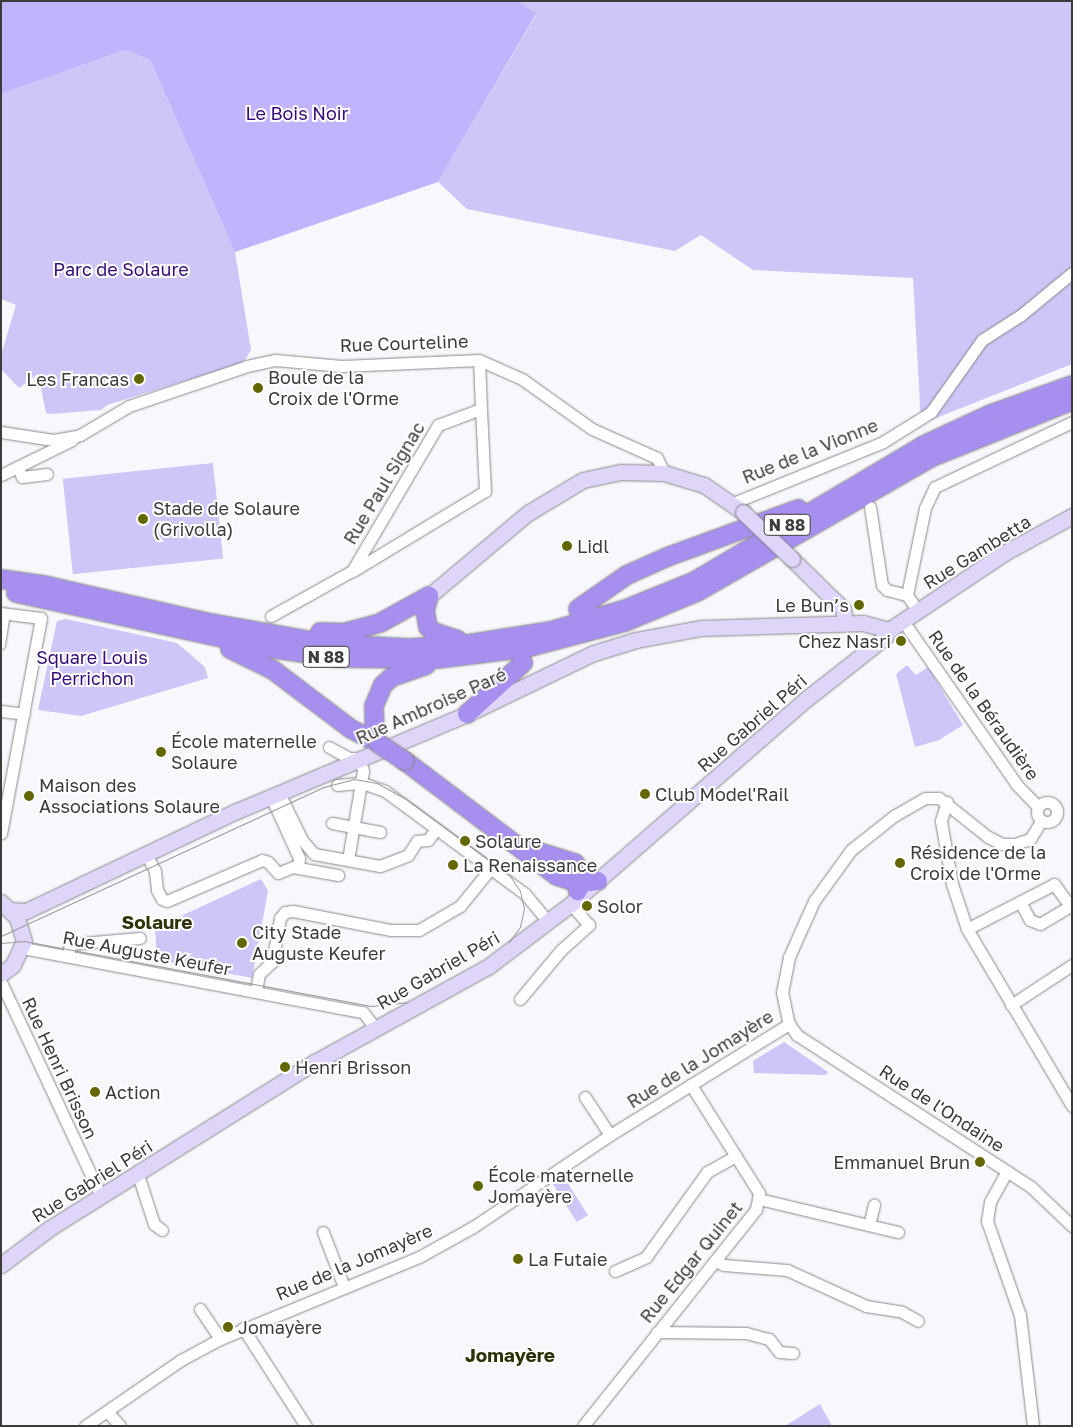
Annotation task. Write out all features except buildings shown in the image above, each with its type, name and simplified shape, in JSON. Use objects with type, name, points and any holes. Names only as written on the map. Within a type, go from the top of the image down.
[{"type":"highway","name":"N 88","points":[[1,579],[44,585],[290,638],[365,647],[468,644],[551,631],[623,610],[695,581],[922,446],[991,414],[1072,386]]},
{"type":"highway","name":"N 88","points":[[1,591],[44,597],[217,637],[337,658],[436,659],[494,654],[554,642],[657,610],[738,571],[930,458],[1072,401]]},
{"type":"highway","points":[[986,434],[1072,408]]},
{"type":"highway","points":[[578,609],[627,575],[667,557],[832,498]]},
{"type":"highway","points":[[290,638],[305,632],[343,633],[362,629],[402,614],[429,596]]},
{"type":"highway","points":[[429,596],[425,610],[428,627],[434,632],[468,644]]},
{"type":"highway","points":[[217,637],[231,650],[273,670],[352,729],[377,741],[520,845],[557,876],[582,890]]},
{"type":"highway","points":[[377,741],[374,706],[383,685],[392,678],[418,670],[436,659]]},
{"type":"highway","points":[[467,714],[523,663]]},
{"type":"main road","points":[[429,596],[528,512],[565,488],[583,480],[621,472],[664,473],[704,485],[738,507],[843,609],[846,624]]},
{"type":"main road","name":"Rue Gambetta","points":[[903,621],[1006,552],[1072,516]]},
{"type":"main road","name":"Rue Gabriel Péri","points":[[1,1265],[50,1228],[375,1028],[482,971],[553,918],[582,890],[804,700],[885,637],[889,630],[903,621]]},
{"type":"main road","name":"Rue Ambroise Paré","points":[[6,906],[26,911],[275,795],[332,779],[359,758],[467,714],[594,653],[636,640],[700,628],[863,623],[889,630]]},
{"type":"main road","points":[[1,974],[13,965],[24,943],[22,930],[6,906]]},
{"type":"street","name":"Rue de la Vionne","points":[[738,507],[883,442],[931,412],[964,369],[982,340],[1021,315],[1072,274]]},
{"type":"street","name":"Rue Courteline","points":[[1,432],[53,440],[80,435],[129,406],[275,360],[342,366],[479,360],[522,379],[592,429],[656,458],[664,473]]},
{"type":"street","name":"Rue Paul Signac","points":[[271,616],[352,572],[485,491],[479,360]]},
{"type":"street","name":"Rue Paul Signac","points":[[352,572],[438,425],[480,409]]},
{"type":"street","points":[[906,595],[925,508],[935,487],[1072,422]]},
{"type":"street","points":[[1,474],[18,468],[80,435]]},
{"type":"street","points":[[18,468],[22,476],[47,474]]},
{"type":"street","points":[[870,508],[882,585],[887,590],[906,595],[918,611]]},
{"type":"street","points":[[1,645],[4,614],[41,618],[1,832]]},
{"type":"street","name":"Rue de la Béraudière","points":[[903,621],[1017,784],[1038,807]]},
{"type":"street","points":[[1,711],[24,714]]},
{"type":"street","points":[[348,860],[362,783],[363,771],[359,758],[349,758],[329,747],[332,779],[362,783],[385,791],[525,894],[553,918]]},
{"type":"street","points":[[275,795],[302,840],[314,854],[380,866],[408,855],[417,841],[428,840],[436,829]]},
{"type":"street","points":[[275,795],[299,858],[298,868]]},
{"type":"street","points":[[789,1024],[782,992],[789,957],[814,901],[851,850],[894,814],[924,798],[939,798],[947,802],[988,837],[1002,844],[1015,844],[1030,839],[1041,821]]},
{"type":"street","points":[[947,802],[941,821],[952,884],[967,929],[1010,1005],[1072,1106]]},
{"type":"street","points":[[1049,802],[1057,811],[1051,821],[1041,821],[1037,816],[1038,807],[1049,802]]},
{"type":"street","points":[[332,823],[380,832]]},
{"type":"street","points":[[146,854],[155,871],[157,890],[160,897],[167,901],[259,861],[268,862],[273,871],[278,872],[298,868],[338,875]]},
{"type":"street","points":[[256,991],[259,974],[272,962],[280,918],[285,912],[293,911],[391,930],[419,930],[460,906],[486,874]]},
{"type":"street","points":[[520,999],[561,950],[589,925],[582,890]]},
{"type":"street","points":[[967,929],[1020,902]]},
{"type":"street","points":[[68,956],[70,944],[140,938]]},
{"type":"street","name":"Rue Auguste Keufer","points":[[24,943],[28,949],[363,1012],[375,1028]]},
{"type":"street","points":[[1010,1005],[1072,966]]},
{"type":"street","name":"Rue Henri Brisson","points":[[1,982],[101,1196]]},
{"type":"street","name":"Rue de la Jomayère","points":[[85,1426],[181,1360],[220,1339],[419,1257],[473,1226],[610,1135],[789,1024]]},
{"type":"street","name":"Rue de l'Ondaine","points":[[789,1024],[797,1035],[1007,1171],[1048,1201],[1072,1226]]},
{"type":"street","name":"Rue Edgar Quinet","points":[[583,1426],[657,1332],[717,1262],[756,1209],[759,1193],[691,1086]]},
{"type":"street","points":[[585,1097],[610,1135]]},
{"type":"street","points":[[616,1271],[646,1257],[707,1172],[736,1156]]},
{"type":"street","points":[[1007,1171],[990,1202],[987,1221],[1020,1315],[1033,1426]]},
{"type":"street","points":[[138,1175],[154,1224],[162,1230]]},
{"type":"street","points":[[758,1199],[898,1232]]},
{"type":"street","points":[[870,1225],[874,1205]]},
{"type":"street","points":[[323,1232],[344,1287]]},
{"type":"street","points":[[717,1262],[724,1266],[787,1270],[866,1306],[902,1312],[918,1321]]},
{"type":"street","points":[[200,1309],[220,1339]]},
{"type":"street","points":[[243,1328],[306,1426]]},
{"type":"street","points":[[657,1332],[746,1333],[768,1339],[779,1352],[793,1352]]},
{"type":"street","points":[[107,1411],[120,1426]]},
{"type":"green space","name":"Le Bois Noir","points":[[1,1],[517,1],[536,14],[438,182],[235,252],[150,60],[125,50],[1,94]]},
{"type":"green space","points":[[517,1],[1072,1],[1072,364],[921,424],[913,278],[753,270],[701,235],[675,251],[467,209],[438,182],[536,15]]},
{"type":"green space","name":"Parc de Solaure","points":[[125,50],[150,60],[235,252],[251,350],[243,363],[107,405],[101,410],[46,413],[38,374],[19,388],[1,369],[1,355],[16,305],[1,299],[1,94]]},
{"type":"green space","name":"Stade de Solaure (Grivolla)","points":[[213,463],[223,558],[73,574],[63,479]]},
{"type":"green space","name":"Square Louis Perrichon","points":[[66,619],[177,643],[205,667],[208,678],[81,716],[38,710],[57,621]]},
{"type":"green space","points":[[907,665],[916,675],[928,667],[963,725],[939,740],[915,747],[896,674]]},
{"type":"green space","points":[[261,879],[268,891],[252,978],[157,960],[155,928]]},
{"type":"green space","points":[[784,1042],[828,1072],[826,1075],[754,1073],[753,1061]]},
{"type":"green space","points":[[564,1177],[588,1215],[577,1222],[553,1184]]},
{"type":"green space","points":[[820,1404],[832,1426],[785,1426]]},
{"type":"tram line","points":[[1,936],[324,787],[354,779],[377,783],[406,799],[510,876],[520,891],[524,908],[520,927],[509,942]]},
{"type":"tram line","points":[[1,943],[24,941],[371,1006],[407,1002]]},
{"type":"place","name":"Les Francas","points":[[139,379]]},
{"type":"place","name":"Boule de la Croix de l'Orme","points":[[258,388]]},
{"type":"place","name":"Stade de Solaure (Grivolla)","points":[[143,519]]},
{"type":"place","name":"Lidl","points":[[567,546]]},
{"type":"place","name":"Le Bun’s","points":[[859,605]]},
{"type":"place","name":"Chez Nasri","points":[[901,641]]},
{"type":"place","name":"École maternelle Solaure","points":[[161,752]]},
{"type":"place","name":"Club Model'Rail","points":[[645,794]]},
{"type":"place","name":"Maison des Associations Solaure","points":[[29,796]]},
{"type":"place","name":"Solaure","points":[[465,841]]},
{"type":"place","name":"Résidence de la Croix de l'Orme","points":[[900,863]]},
{"type":"place","name":"La Renaissance","points":[[453,865]]},
{"type":"place","name":"Solor","points":[[587,906]]},
{"type":"place","name":"City Stade Auguste Keufer","points":[[242,943]]},
{"type":"place","name":"Henri Brisson","points":[[285,1067]]},
{"type":"place","name":"Action","points":[[95,1092]]},
{"type":"place","name":"Emmanuel Brun","points":[[980,1162]]},
{"type":"place","name":"École maternelle Jomayère","points":[[478,1186]]},
{"type":"place","name":"La Futaie","points":[[518,1259]]},
{"type":"place","name":"Jomayère","points":[[228,1327]]},
{"type":"district","name":"Solaure","points":[[157,922]]},
{"type":"district","name":"Jomayère","points":[[510,1355]]}]
